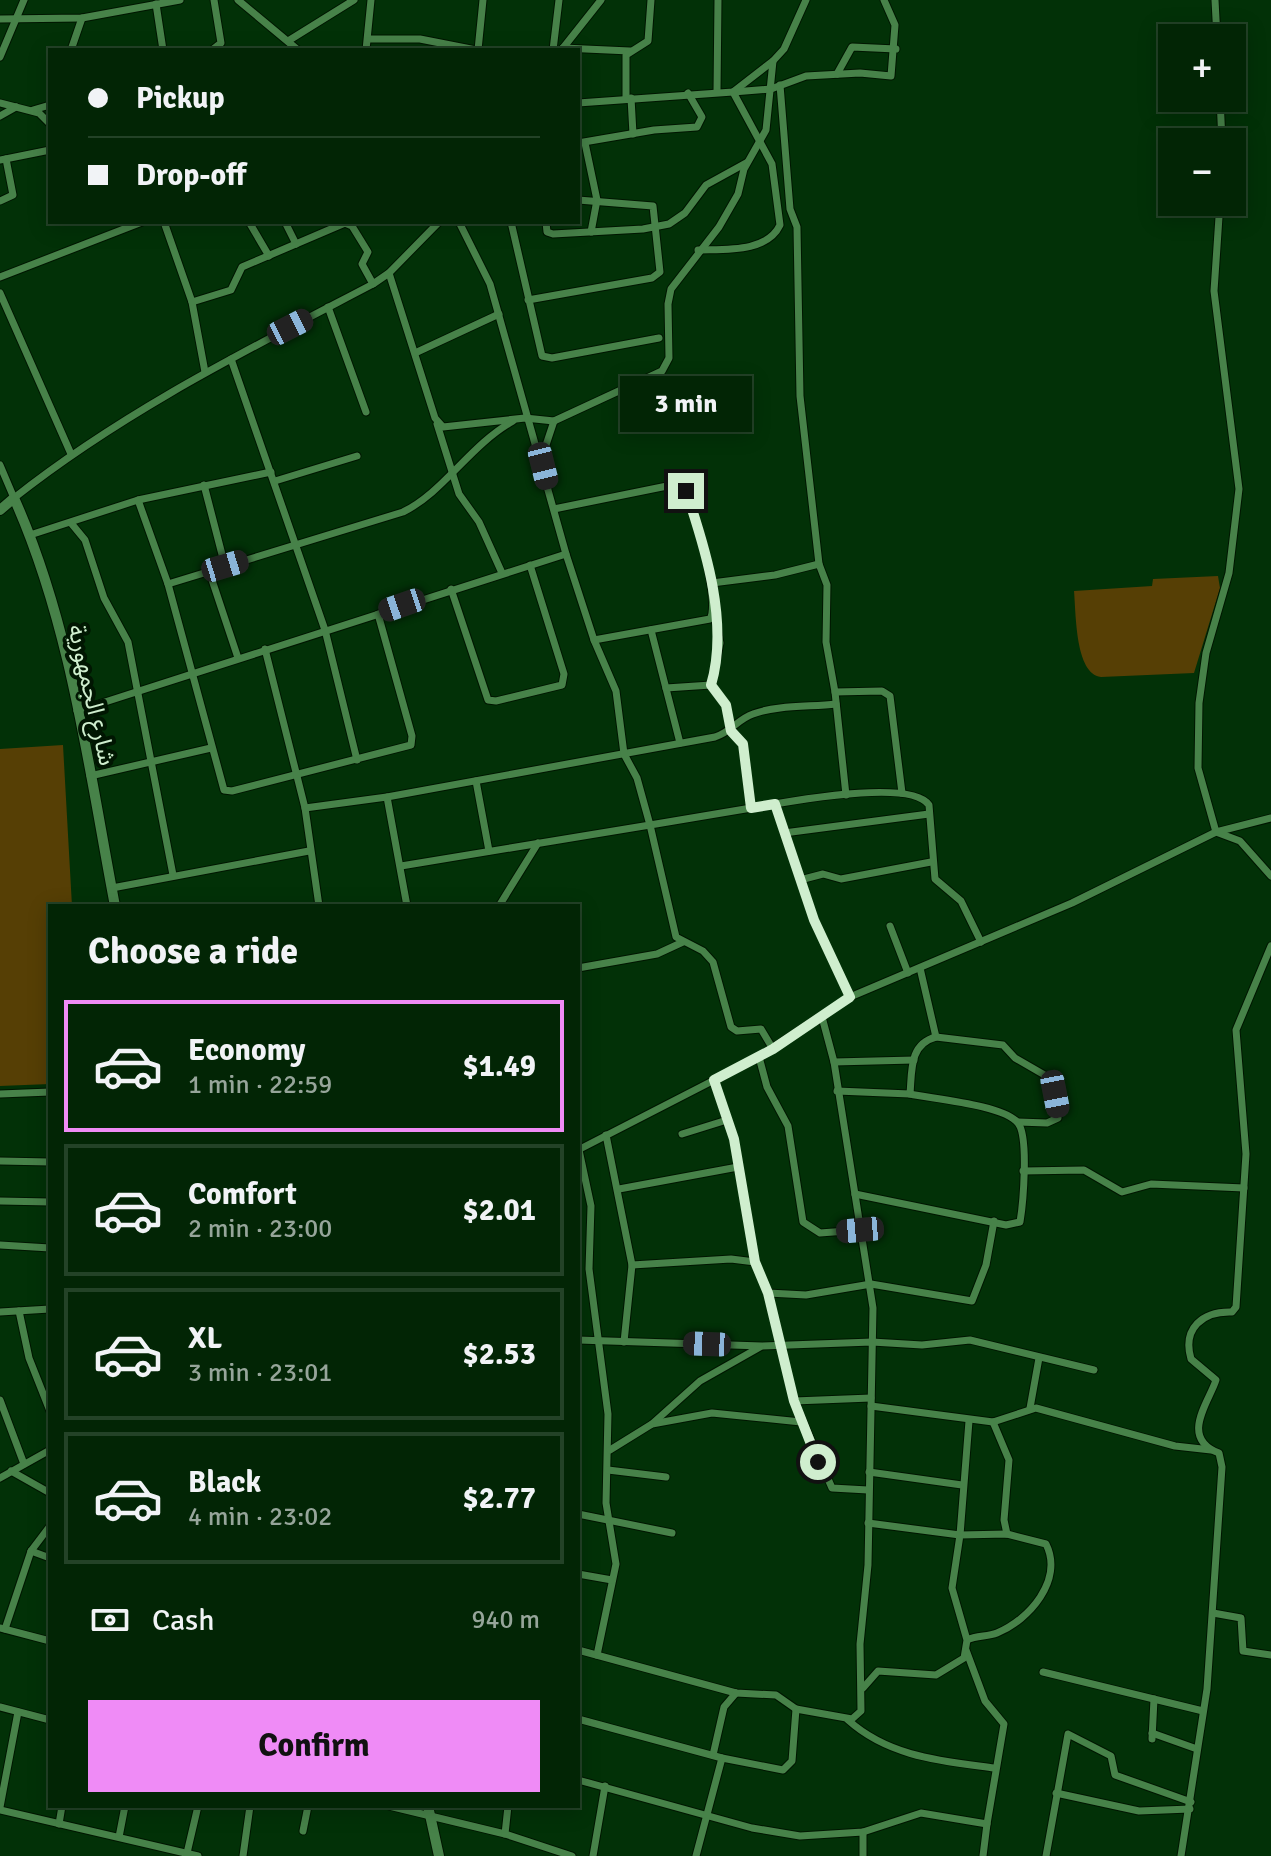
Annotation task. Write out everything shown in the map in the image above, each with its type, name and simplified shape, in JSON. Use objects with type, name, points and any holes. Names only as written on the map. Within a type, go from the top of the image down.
[{"type":"main road","points":[[0,512],[14,498]]},
{"type":"main road","name":"شارع الجمهورية","points":[[14,498],[30,535],[77,711],[115,904]]},
{"type":"main road","points":[[0,512],[12,514],[25,522]]},
{"type":"main road","points":[[429,1808],[439,1856]]},
{"type":"street","points":[[0,57],[24,0]]},
{"type":"street","points":[[110,0],[112,12]]},
{"type":"street","points":[[0,19],[82,18],[180,0]]},
{"type":"street","points":[[214,0],[221,43],[215,48]]},
{"type":"street","points":[[238,0],[296,48]]},
{"type":"street","points":[[288,41],[354,0]]},
{"type":"street","points":[[366,48],[371,0]]},
{"type":"street","points":[[477,48],[483,0]]},
{"type":"street","points":[[553,48],[559,0]]},
{"type":"street","points":[[564,48],[601,0]]},
{"type":"street","points":[[580,50],[630,51],[648,41],[651,0]]},
{"type":"street","points":[[717,92],[718,0]]},
{"type":"street","points":[[733,92],[784,49],[806,0]]},
{"type":"street","points":[[580,103],[771,89],[796,77],[837,74],[890,77],[896,49],[894,19],[884,0]]},
{"type":"street","points":[[1215,0],[1216,24]]},
{"type":"street","points":[[156,4],[163,48]]},
{"type":"street","points":[[72,48],[82,18]]},
{"type":"street","points":[[368,39],[412,38],[445,46]]},
{"type":"street","points":[[837,74],[852,47],[896,49]]},
{"type":"street","points":[[630,51],[625,60],[633,134]]},
{"type":"street","points":[[437,424],[450,428],[522,418],[554,421],[662,371],[669,358],[668,304],[671,289],[725,218],[748,162],[762,142],[773,61]]},
{"type":"street","points":[[780,85],[790,209],[797,227],[800,396],[819,564],[827,585],[825,632],[846,795]]},
{"type":"street","points":[[698,250],[756,245],[779,229],[772,164],[733,92]]},
{"type":"street","points":[[591,232],[597,200],[582,143],[697,127],[702,117],[688,93]]},
{"type":"street","points":[[0,103],[32,110],[48,121]]},
{"type":"street","points":[[32,110],[48,106]]},
{"type":"street","points":[[0,116],[16,107]]},
{"type":"street","points":[[0,201],[13,195],[3,160],[48,150]]},
{"type":"street","points":[[546,224],[549,234],[654,227],[675,221],[706,185],[748,162]]},
{"type":"street","points":[[528,300],[655,277],[660,272],[654,209],[650,204],[619,205],[580,200]]},
{"type":"street","points":[[1216,832],[1198,768],[1199,703],[1206,653],[1229,573],[1239,489],[1214,291],[1219,216]]},
{"type":"street","points":[[0,277],[137,224]]},
{"type":"street","points":[[165,224],[192,302],[205,372]]},
{"type":"street","points":[[250,224],[269,256]]},
{"type":"street","points":[[286,224],[296,244]]},
{"type":"street","points":[[192,302],[231,290],[238,270],[342,224]]},
{"type":"street","points":[[348,224],[368,252],[362,264],[373,284]]},
{"type":"street","points":[[0,465],[14,498],[71,454],[205,372],[373,284],[389,273],[437,224]]},
{"type":"street","points":[[460,224],[481,264],[499,314],[522,418],[541,459],[566,554],[594,640],[616,691],[624,754],[637,778],[675,935],[703,951],[713,962],[731,1027],[737,1031],[761,1029],[773,1049]]},
{"type":"street","points":[[511,224],[540,353],[546,358],[659,338]]},
{"type":"street","points":[[389,273],[450,472],[459,494],[479,522],[502,573]]},
{"type":"street","points":[[0,293],[71,454]]},
{"type":"street","points":[[328,307],[366,412]]},
{"type":"street","points":[[415,353],[499,314]]},
{"type":"street","points":[[231,359],[298,543],[325,630],[357,760]]},
{"type":"street","points":[[168,584],[403,512],[431,495],[450,472],[496,431],[522,418]]},
{"type":"street","points":[[541,459],[554,421]]},
{"type":"street","points":[[275,481],[357,456]]},
{"type":"street","points":[[30,535],[138,500],[271,472]]},
{"type":"street","points":[[204,485],[225,566]]},
{"type":"street","points":[[554,509],[681,485],[693,511],[712,583],[720,643],[711,685],[729,711],[731,731],[743,745],[751,808]]},
{"type":"street","points":[[138,500],[168,584],[222,787],[228,791],[406,749],[412,741],[378,614]]},
{"type":"street","points":[[71,523],[85,540],[104,598],[126,635],[173,875]]},
{"type":"street","points":[[77,711],[566,554]]},
{"type":"street","points":[[712,583],[775,575],[819,564]]},
{"type":"street","points":[[451,589],[488,700],[496,701],[562,685],[564,674],[530,565]]},
{"type":"street","points":[[209,571],[238,658]]},
{"type":"street","points":[[594,640],[705,622],[714,614]]},
{"type":"street","points":[[651,630],[680,743]]},
{"type":"street","points":[[265,649],[305,808],[319,904]]},
{"type":"street","points":[[666,688],[711,685]]},
{"type":"street","points":[[835,692],[882,691],[890,696],[902,793]]},
{"type":"street","points":[[305,808],[387,797],[624,754],[731,731],[743,719],[757,713],[836,704]]},
{"type":"street","points":[[90,776],[211,748]]},
{"type":"street","points":[[476,781],[489,851]]},
{"type":"street","points":[[401,866],[775,804],[846,795],[902,793],[926,801],[931,862],[937,882],[961,901],[981,942]]},
{"type":"street","points":[[387,797],[407,904]]},
{"type":"street","points":[[775,804],[814,920],[850,997]]},
{"type":"street","points":[[784,833],[929,814]]},
{"type":"street","points":[[580,1149],[759,1057],[850,997],[1155,864],[1216,832],[1271,818]]},
{"type":"street","points":[[1216,832],[1240,841],[1271,876]]},
{"type":"street","points":[[500,904],[538,843]]},
{"type":"street","points":[[112,888],[309,851]]},
{"type":"street","points":[[800,880],[823,874],[841,879],[931,862]]},
{"type":"street","points":[[890,926],[908,973]]},
{"type":"street","points":[[580,968],[657,954],[683,942]]},
{"type":"street","points":[[1213,1451],[1203,1443],[1200,1430],[1205,1398],[1217,1381],[1191,1359],[1190,1338],[1196,1323],[1207,1314],[1235,1309],[1246,1154],[1236,1030],[1271,946]]},
{"type":"street","points":[[920,968],[936,1037]]},
{"type":"street","points":[[822,1017],[834,1062],[871,1284],[871,1402],[868,1523],[860,1644],[861,1711],[848,1720]]},
{"type":"street","points":[[837,1091],[910,1094],[998,1112],[1018,1122],[1047,1123],[1058,1118],[1055,1094],[1048,1077],[1015,1058],[1000,1043],[936,1037],[920,1044],[914,1060],[910,1094]]},
{"type":"street","points":[[759,1057],[767,1087],[788,1126],[803,1222],[820,1233],[860,1230]]},
{"type":"street","points":[[834,1062],[914,1060]]},
{"type":"street","points":[[714,1080],[738,1167],[755,1262],[768,1293],[801,1422],[832,1488],[868,1490]]},
{"type":"street","points":[[0,1094],[48,1092]]},
{"type":"street","points":[[682,1134],[727,1120]]},
{"type":"street","points":[[855,1194],[1011,1225],[1020,1222],[1024,1200],[1022,1134],[1018,1122]]},
{"type":"street","points":[[606,1135],[632,1265],[624,1342]]},
{"type":"street","points":[[580,1155],[591,1206],[589,1269],[610,1450],[608,1518],[616,1564],[597,1655]]},
{"type":"street","points":[[0,1161],[48,1162]]},
{"type":"street","points":[[619,1189],[738,1167]]},
{"type":"street","points":[[1023,1171],[1084,1170],[1122,1192],[1151,1184],[1244,1188]]},
{"type":"street","points":[[0,1201],[48,1202]]},
{"type":"street","points":[[768,1293],[806,1295],[871,1284],[960,1301],[973,1300],[986,1265],[994,1221]]},
{"type":"street","points":[[0,1245],[48,1248]]},
{"type":"street","points":[[632,1265],[731,1259],[755,1262]]},
{"type":"street","points":[[0,1312],[48,1309]]},
{"type":"street","points":[[19,1311],[29,1358],[48,1406]]},
{"type":"street","points":[[580,1340],[762,1346],[872,1342],[922,1345],[970,1340],[1094,1370]]},
{"type":"street","points":[[610,1450],[652,1424],[700,1381],[762,1346]]},
{"type":"street","points":[[1030,1408],[1039,1358]]},
{"type":"street","points":[[0,1400],[24,1464]]},
{"type":"street","points":[[794,1401],[871,1402],[969,1421],[993,1422],[1030,1408],[1098,1422],[1175,1446],[1219,1453],[1222,1463],[1213,1613],[1203,1711],[1181,1856]]},
{"type":"street","points":[[652,1424],[712,1413],[801,1422]]},
{"type":"street","points":[[861,1690],[871,1675],[884,1669],[936,1675],[961,1662],[966,1650],[967,1640],[952,1588],[960,1535],[969,1421]]},
{"type":"street","points":[[993,1422],[1009,1460],[1004,1520],[1007,1534]]},
{"type":"street","points":[[0,1478],[48,1451]]},
{"type":"street","points":[[608,1470],[666,1477]]},
{"type":"street","points":[[11,1471],[48,1492]]},
{"type":"street","points":[[869,1472],[962,1485]]},
{"type":"street","points":[[580,1514],[672,1533]]},
{"type":"street","points":[[868,1523],[960,1535],[1007,1534],[1046,1544],[1049,1554],[1047,1585],[1035,1606],[995,1634],[967,1640]]},
{"type":"street","points":[[48,1529],[31,1551],[2,1629],[48,1640]]},
{"type":"street","points":[[31,1551],[48,1557]]},
{"type":"street","points":[[580,1574],[612,1580]]},
{"type":"street","points":[[1213,1613],[1241,1618],[1243,1651],[1271,1655]]},
{"type":"street","points":[[966,1650],[985,1701],[1004,1724],[994,1768],[983,1856]]},
{"type":"street","points":[[580,1651],[736,1693],[776,1695],[796,1709],[848,1720],[872,1740],[894,1750],[994,1768]]},
{"type":"street","points":[[1043,1672],[1203,1711]]},
{"type":"street","points":[[713,1755],[724,1707],[736,1693]]},
{"type":"street","points":[[1154,1699],[1152,1736],[1197,1749]]},
{"type":"street","points":[[0,1707],[48,1720]]},
{"type":"street","points":[[580,1720],[722,1758],[787,1769],[793,1756],[796,1709]]},
{"type":"street","points":[[18,1712],[0,1808],[198,1856]]},
{"type":"street","points":[[1046,1856],[1068,1734],[1111,1756],[1115,1775],[1190,1806]]},
{"type":"street","points":[[696,1856],[722,1758]]},
{"type":"street","points":[[580,1780],[752,1828],[800,1836],[863,1832],[921,1813],[987,1824]]},
{"type":"street","points":[[593,1856],[605,1786]]},
{"type":"street","points":[[1056,1793],[1139,1811],[1190,1806]]},
{"type":"street","points":[[59,1824],[62,1808]]},
{"type":"street","points":[[119,1837],[125,1808]]},
{"type":"street","points":[[187,1853],[198,1808]]},
{"type":"street","points":[[243,1856],[250,1808]]},
{"type":"street","points":[[303,1831],[308,1808]]},
{"type":"street","points":[[396,1808],[505,1834],[572,1856]]},
{"type":"street","points":[[505,1834],[508,1808]]},
{"type":"street","points":[[863,1832],[863,1856]]},
{"type":"shaded area","points":[[1218,576],[1220,588],[1194,673],[1101,677],[1092,673],[1086,665],[1078,641],[1074,591],[1152,586],[1153,579]]},
{"type":"shaded area","points":[[63,745],[72,904],[48,904],[48,1084],[0,1086],[0,749]]},
{"type":"route","points":[[686,491],[712,583],[720,643],[711,685],[729,711],[731,731],[743,744],[751,808],[775,804],[814,920],[850,997],[773,1049],[714,1080],[734,1139],[755,1262],[768,1293],[794,1401],[818,1462]]}]
